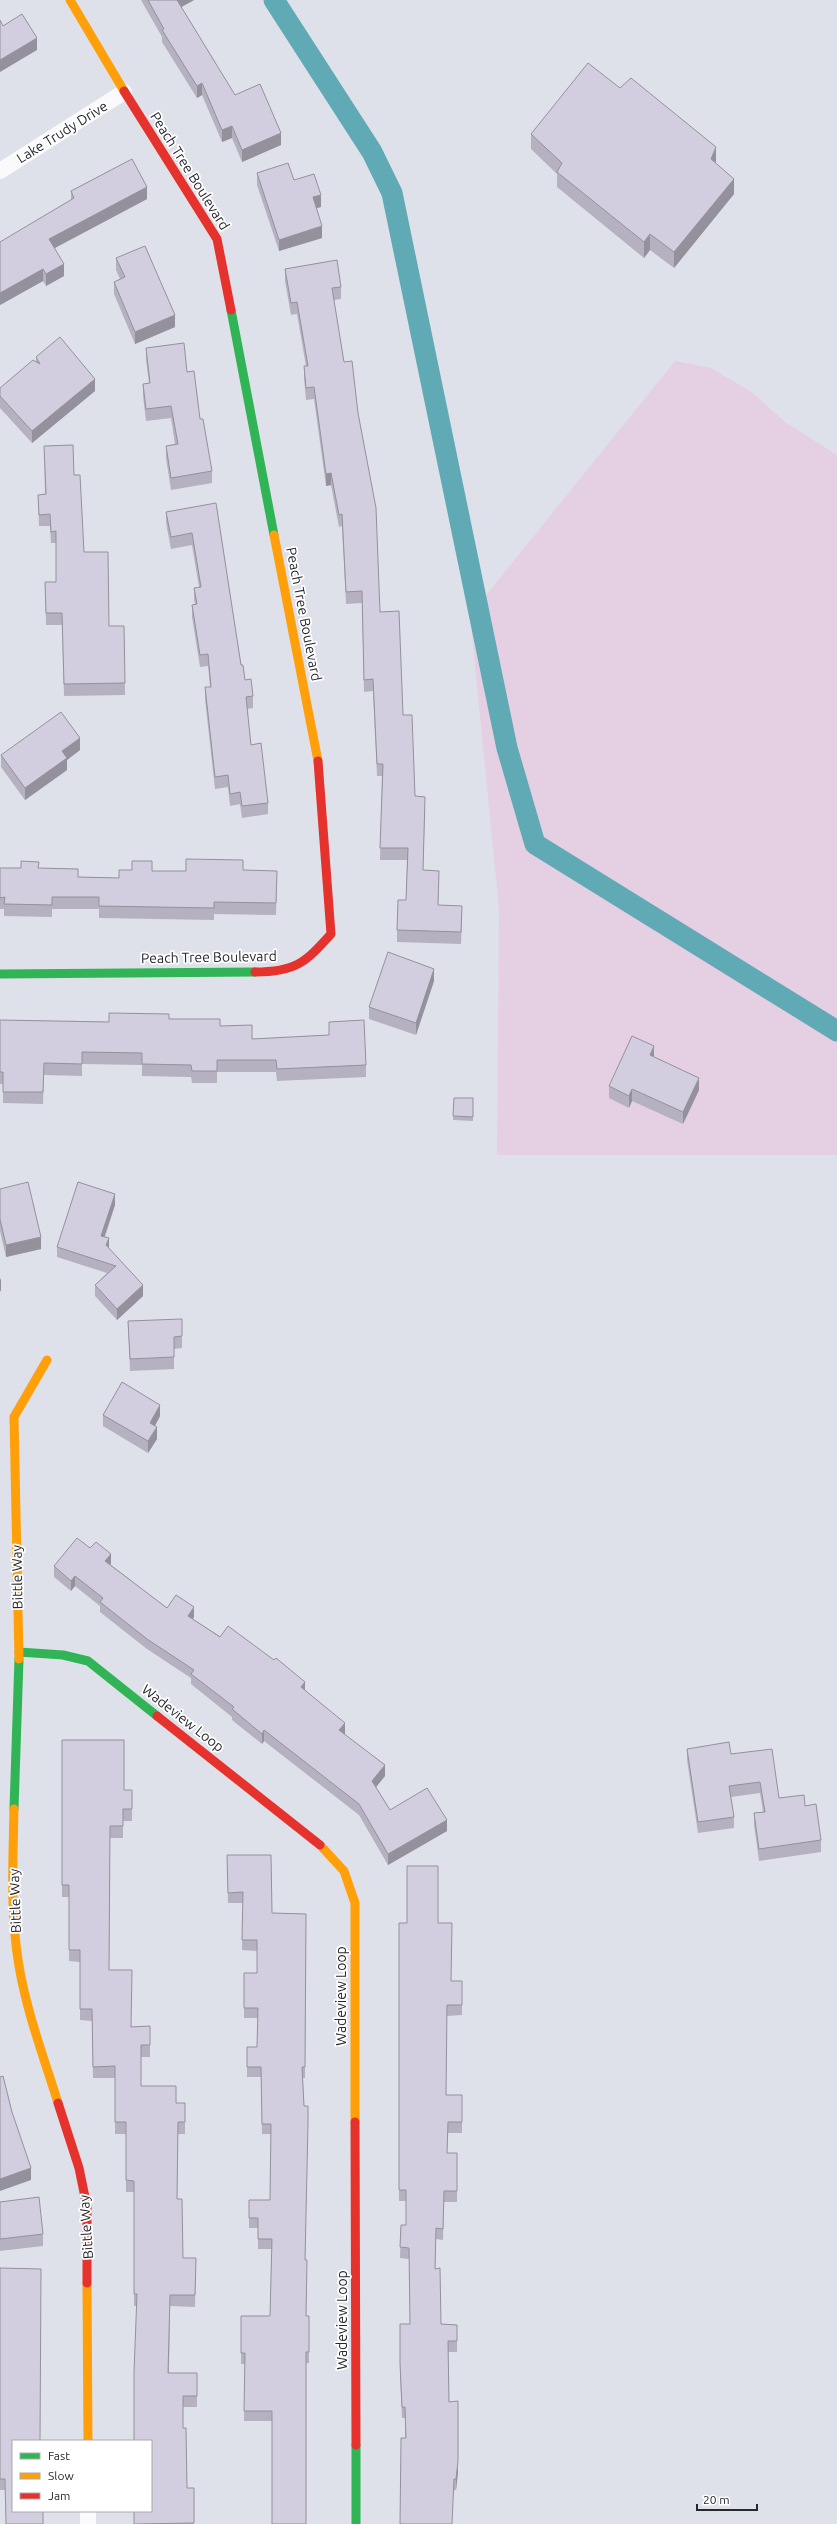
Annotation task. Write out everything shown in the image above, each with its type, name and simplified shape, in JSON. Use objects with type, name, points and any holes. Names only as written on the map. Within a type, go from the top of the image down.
[{"type":"street","name":"Peach Tree Boulevard","points":[[0,974],[278,972],[310,959],[331,934],[320,770],[217,240],[124,92],[70,0]]},
{"type":"street","name":"Lake Trudy Drive","points":[[0,171],[124,92]]},
{"type":"street","name":"Bittle Way","points":[[47,1360],[14,1417],[19,1652],[6,1895],[20,1973],[33,2024],[79,2168],[87,2207],[88,2440]]},
{"type":"street","name":"Wadeview Loop","points":[[19,1652],[63,1655],[88,1661],[318,1843],[344,1871],[355,1903],[356,2524]]},
{"type":"street","points":[[88,2512],[88,2524]]},
{"type":"shaded area","points":[[675,361],[711,368],[753,393],[785,422],[837,455],[837,1155],[497,1155],[499,909],[470,615]]},
{"type":"building","points":[[148,0],[177,0],[235,95],[260,84],[281,133],[242,150],[232,126],[222,130],[202,83],[197,86],[162,30],[164,29]]},
{"type":"building","points":[[22,14],[37,38],[0,60],[0,20],[3,26]]},
{"type":"building","points":[[588,63],[620,88],[631,78],[716,147],[711,159],[734,179],[674,252],[650,234],[644,242],[557,172],[562,163],[531,134]]},
{"type":"building","points":[[132,159],[147,187],[49,239],[64,264],[46,274],[43,269],[0,293],[0,242],[74,198],[71,191]]},
{"type":"building","points":[[288,163],[294,180],[314,174],[321,195],[313,197],[322,226],[279,240],[257,173]]},
{"type":"building","points":[[145,246],[175,315],[135,332],[114,282],[125,277],[116,258]]},
{"type":"building","points":[[337,260],[341,287],[332,288],[344,362],[352,361],[358,413],[376,508],[380,612],[399,611],[403,715],[412,715],[415,796],[425,797],[423,870],[439,871],[438,905],[462,906],[461,932],[397,930],[398,900],[406,900],[408,848],[380,848],[383,764],[377,764],[373,679],[364,680],[362,591],[346,592],[342,514],[339,515],[331,473],[326,474],[314,387],[306,388],[304,366],[308,366],[297,302],[291,303],[285,269]]},
{"type":"building","points":[[60,337],[95,379],[32,431],[0,396],[0,388],[33,360],[40,364],[36,357]]},
{"type":"building","points":[[184,343],[187,372],[194,371],[200,419],[203,419],[212,471],[171,478],[166,446],[178,444],[171,406],[146,409],[143,384],[150,383],[146,348]]},
{"type":"building","points":[[73,445],[74,475],[80,475],[84,552],[108,552],[109,626],[124,626],[125,683],[64,684],[62,613],[46,613],[45,582],[56,582],[56,531],[51,532],[50,514],[39,515],[38,495],[46,494],[44,446]]},
{"type":"building","points":[[216,503],[241,665],[243,665],[245,680],[251,679],[253,696],[246,697],[251,745],[261,743],[268,803],[242,806],[240,792],[230,794],[228,775],[215,777],[205,687],[211,687],[208,654],[200,655],[192,605],[197,604],[194,588],[201,587],[192,533],[171,537],[166,512]]},
{"type":"building","points":[[61,712],[80,738],[62,751],[67,758],[25,788],[1,755]]},
{"type":"building","points":[[186,859],[243,860],[243,870],[277,871],[276,903],[214,902],[214,908],[99,906],[99,897],[52,897],[52,905],[4,904],[5,897],[0,898],[0,868],[21,868],[21,861],[39,862],[38,868],[78,869],[78,877],[119,878],[119,870],[132,870],[132,861],[152,861],[152,871],[186,871]]},
{"type":"building","points":[[388,952],[434,969],[416,1023],[369,1007]]},
{"type":"building","points":[[109,1013],[169,1014],[169,1019],[220,1019],[220,1026],[252,1025],[252,1039],[329,1035],[329,1022],[364,1020],[366,1065],[277,1069],[276,1060],[217,1060],[217,1071],[192,1071],[191,1065],[142,1064],[142,1053],[82,1052],[82,1064],[44,1063],[43,1092],[3,1092],[3,1072],[0,1072],[0,1020],[109,1022]]},
{"type":"building","points":[[632,1036],[654,1046],[650,1055],[699,1078],[683,1112],[632,1089],[629,1096],[609,1086]]},
{"type":"building","points":[[454,1098],[473,1098],[473,1117],[453,1116]]},
{"type":"building","points":[[28,1182],[41,1237],[6,1245],[0,1219],[0,1189]]},
{"type":"building","points":[[78,1182],[115,1194],[101,1236],[109,1238],[106,1245],[143,1285],[117,1309],[95,1285],[116,1266],[57,1247]]},
{"type":"building","points":[[182,1319],[182,1336],[174,1337],[174,1357],[130,1359],[128,1321]]},
{"type":"building","points":[[122,1382],[160,1405],[150,1423],[157,1427],[148,1441],[103,1415]]},
{"type":"building","points":[[77,1538],[90,1548],[96,1542],[111,1554],[105,1561],[167,1608],[176,1595],[194,1607],[188,1616],[220,1637],[228,1626],[274,1660],[276,1658],[305,1682],[301,1687],[345,1723],[339,1730],[385,1765],[372,1781],[390,1810],[427,1788],[447,1820],[388,1854],[359,1804],[264,1730],[262,1734],[232,1709],[234,1707],[191,1674],[194,1670],[147,1639],[100,1602],[103,1598],[75,1576],[71,1581],[54,1566]]},
{"type":"building","points":[[62,1740],[124,1740],[124,1790],[132,1790],[132,1809],[123,1809],[123,1826],[110,1826],[109,1970],[132,1970],[131,2027],[150,2026],[150,2045],[141,2045],[141,2086],[176,2086],[176,2103],[185,2103],[185,2122],[178,2122],[177,2199],[182,2199],[183,2258],[196,2258],[195,2295],[170,2295],[168,2373],[197,2373],[197,2396],[183,2396],[183,2428],[186,2428],[187,2488],[194,2488],[194,2523],[134,2524],[134,2512],[152,2512],[152,2440],[134,2440],[134,2372],[137,2294],[134,2294],[134,2181],[126,2180],[126,2122],[115,2122],[115,2066],[93,2067],[92,2009],[80,2009],[80,1950],[69,1950],[69,1885],[62,1885]]},
{"type":"building","points":[[729,1742],[731,1754],[772,1749],[779,1798],[804,1795],[805,1806],[816,1804],[821,1840],[759,1849],[754,1813],[765,1812],[760,1782],[729,1786],[734,1817],[698,1822],[687,1749]]},
{"type":"building","points":[[227,1855],[271,1855],[272,1913],[306,1914],[305,2067],[302,2067],[304,2106],[308,2106],[305,2260],[307,2260],[306,2316],[309,2316],[309,2352],[306,2352],[306,2524],[272,2524],[272,2411],[244,2411],[245,2353],[241,2353],[241,2316],[270,2316],[272,2239],[258,2239],[258,2218],[249,2218],[249,2200],[270,2200],[271,2124],[262,2124],[261,2067],[247,2067],[247,2047],[257,2047],[258,2008],[244,2008],[244,1973],[257,1973],[257,1940],[242,1940],[243,1892],[228,1893]]},
{"type":"building","points":[[407,1866],[438,1866],[438,1923],[452,1923],[451,1981],[462,1981],[462,2005],[447,2005],[446,2095],[462,2095],[462,2122],[448,2122],[447,2153],[457,2153],[457,2191],[444,2191],[443,2229],[436,2228],[435,2269],[440,2268],[441,2324],[457,2325],[457,2341],[448,2341],[449,2402],[458,2401],[458,2461],[456,2479],[454,2479],[452,2524],[400,2524],[401,2438],[406,2438],[405,2407],[402,2407],[400,2324],[410,2324],[409,2248],[400,2247],[401,2225],[406,2225],[406,2190],[399,2190],[399,1923],[407,1923]]},
{"type":"building","points":[[3,2076],[12,2112],[31,2168],[0,2179],[0,2077]]},
{"type":"building","points":[[39,2197],[43,2234],[0,2239],[0,2202]]},
{"type":"building","points":[[0,2268],[41,2269],[40,2440],[12,2440],[12,2512],[43,2512],[43,2524],[6,2524],[5,2479],[0,2479]]},
{"type":"waterway","points":[[274,0],[372,152],[392,193],[507,748],[535,844],[837,1031]]},
{"type":"traffic: fast","points":[[231,310],[274,535]]},
{"type":"traffic: fast","points":[[0,974],[255,972]]},
{"type":"traffic: fast","points":[[19,1652],[63,1655],[88,1661],[157,1716]]},
{"type":"traffic: fast","points":[[14,1809],[19,1659]]},
{"type":"traffic: fast","points":[[356,2445],[356,2524]]},
{"type":"traffic: slow","points":[[70,0],[124,91]]},
{"type":"traffic: slow","points":[[274,535],[318,761]]},
{"type":"traffic: slow","points":[[19,1659],[14,1417],[47,1360]]},
{"type":"traffic: slow","points":[[14,1809],[13,1907],[16,1946],[22,1984],[31,2018],[58,2103]]},
{"type":"traffic: slow","points":[[320,1845],[344,1871],[355,1903],[355,2122]]},
{"type":"traffic: slow","points":[[87,2283],[88,2440]]},
{"type":"traffic: jam","points":[[124,91],[217,239],[231,310]]},
{"type":"traffic: jam","points":[[255,972],[269,972],[290,968],[306,959],[331,934],[318,761]]},
{"type":"traffic: jam","points":[[157,1716],[320,1845]]},
{"type":"traffic: jam","points":[[58,2103],[79,2168],[87,2207],[87,2283]]},
{"type":"traffic: jam","points":[[355,2122],[356,2445]]}]
